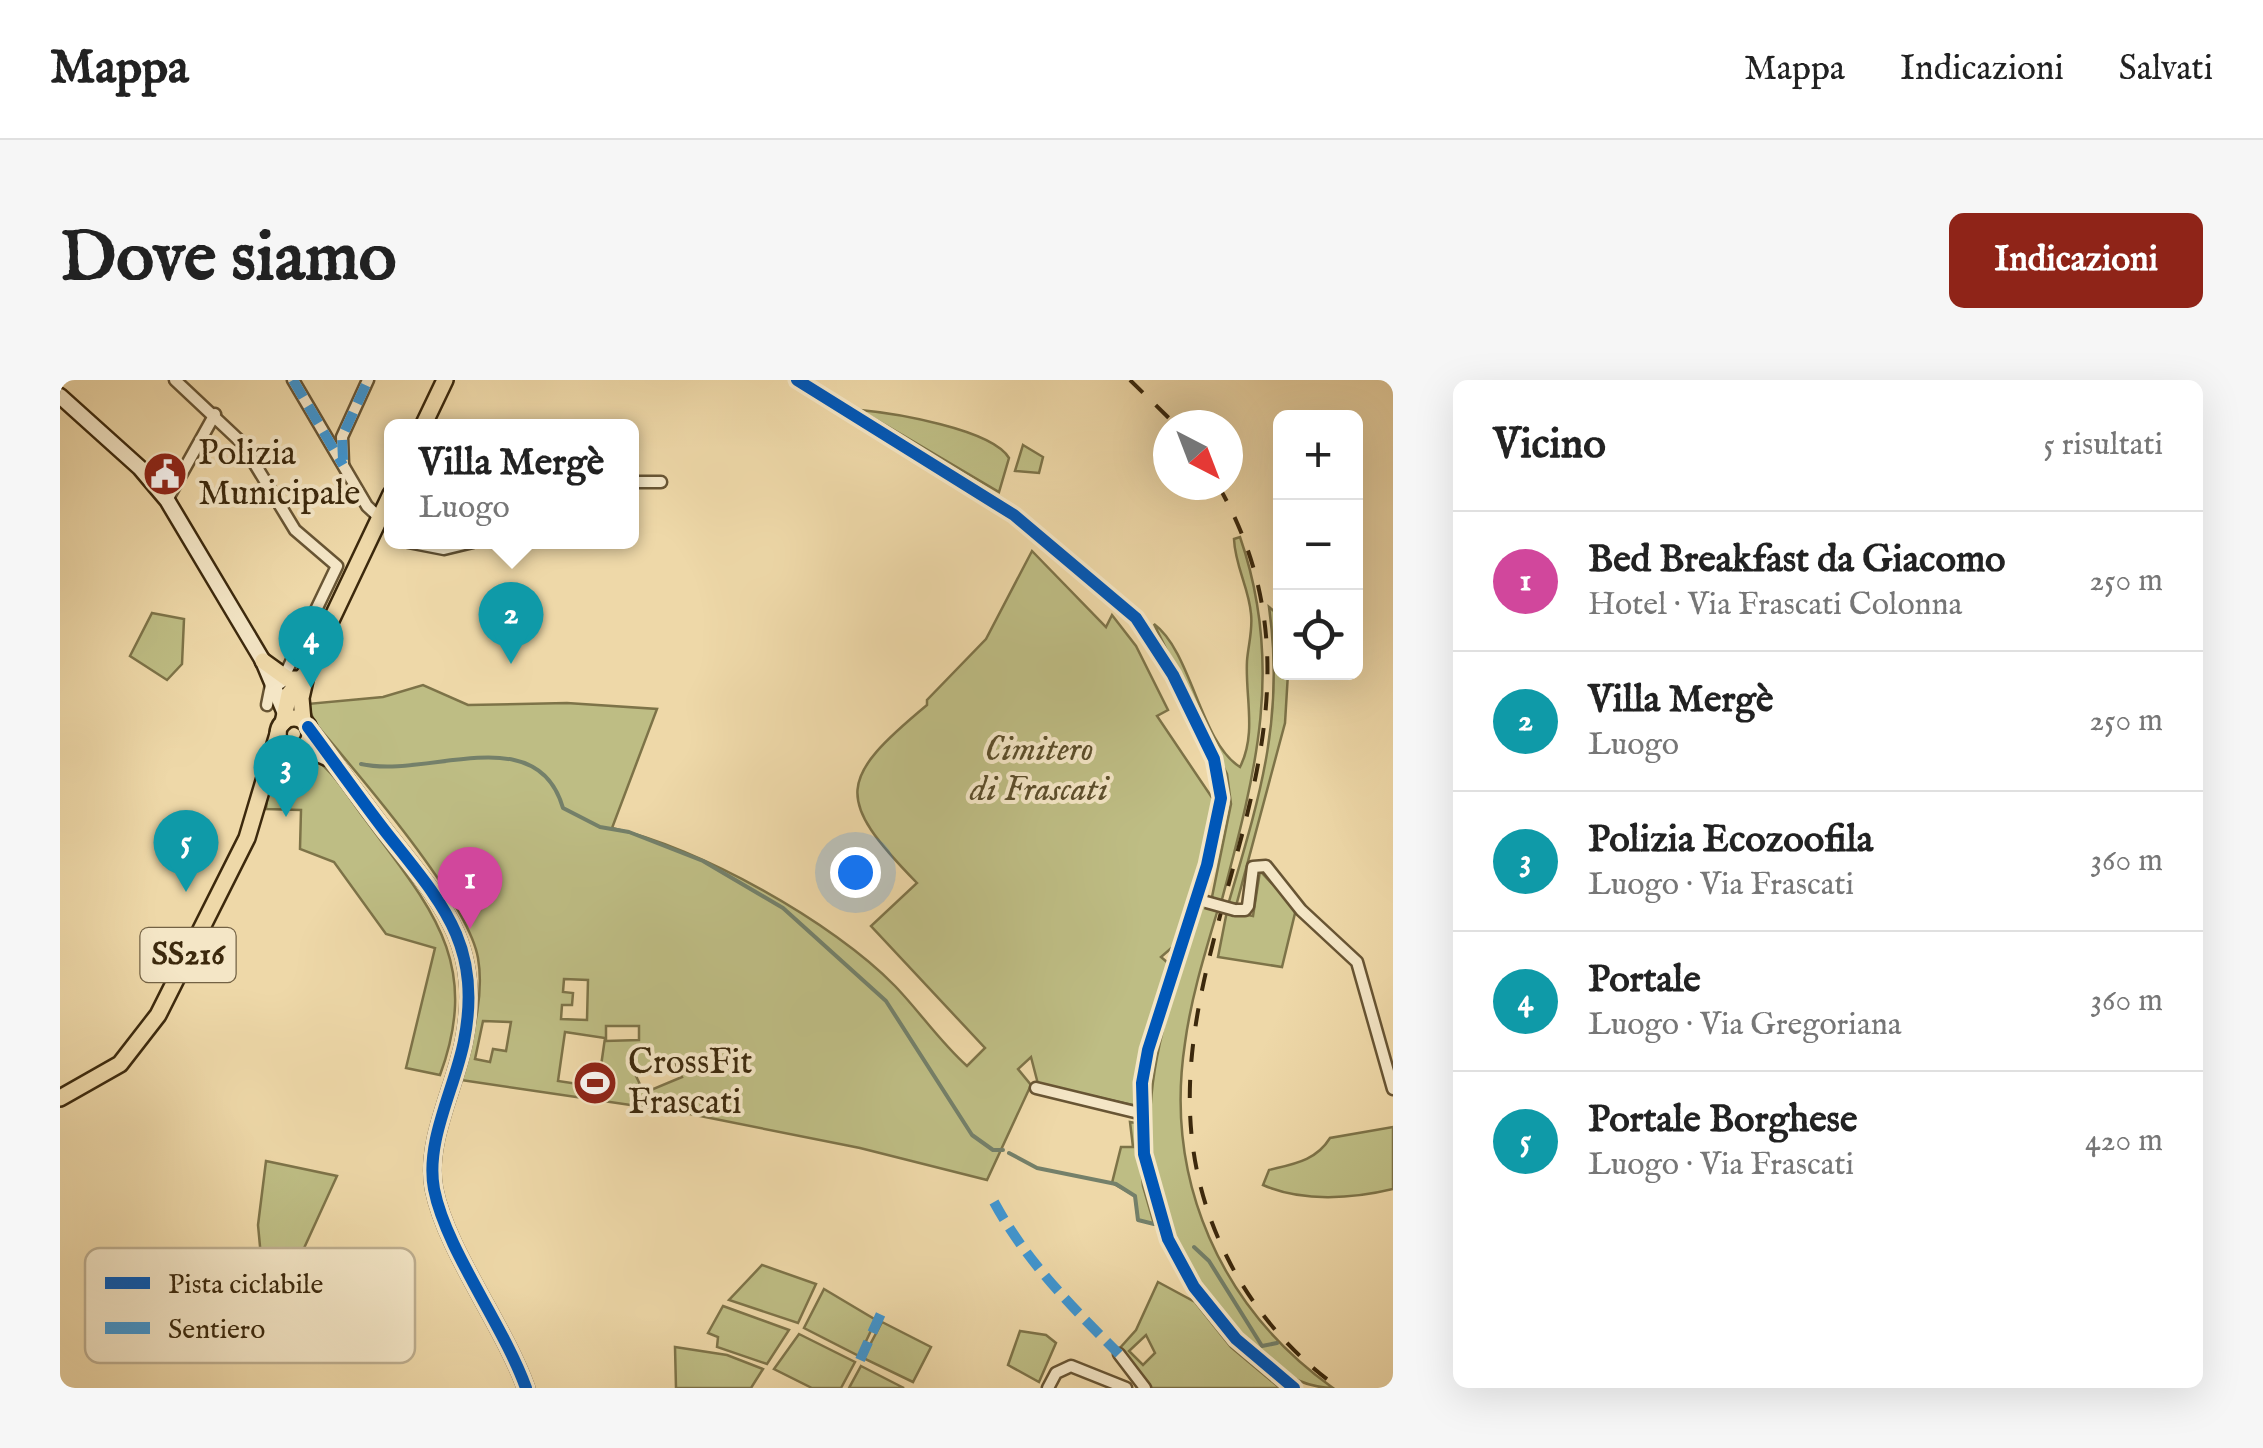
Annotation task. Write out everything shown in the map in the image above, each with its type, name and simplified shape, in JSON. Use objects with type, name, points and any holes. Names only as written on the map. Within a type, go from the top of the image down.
[{"type":"main road","points":[[426,419],[444,380]]},
{"type":"main road","points":[[266,774],[308,740],[304,675],[384,508]]},
{"type":"main road","points":[[263,661],[281,685],[284,746],[297,748]]},
{"type":"main road","points":[[281,685],[304,675]]},
{"type":"main road","points":[[281,722],[295,718],[305,721]]},
{"type":"main road","name":"SS216","points":[[60,1098],[113,1070],[153,1022],[247,838],[281,722]]},
{"type":"street","points":[[175,380],[215,414],[242,444],[295,530],[337,566],[281,685],[267,705]]},
{"type":"street","points":[[293,380],[384,528]]},
{"type":"street","points":[[343,465],[342,437],[368,380]]},
{"type":"street","points":[[797,380],[1003,506],[1136,618],[1173,675],[1221,784],[1216,831],[1201,900],[1148,1050],[1144,1154],[1154,1203],[1194,1288],[1236,1340],[1294,1388]]},
{"type":"street","points":[[60,396],[140,468],[167,500],[263,661]]},
{"type":"street","points":[[167,500],[215,414]]},
{"type":"street","points":[[639,482],[660,482]]},
{"type":"street","points":[[281,685],[332,761],[432,888],[464,949],[468,1021],[434,1150],[434,1186],[447,1228],[498,1322],[526,1388]]},
{"type":"street","points":[[297,748],[332,761]]},
{"type":"street","points":[[1201,900],[1245,910],[1252,867],[1266,866],[1301,910],[1357,962],[1393,1089]]},
{"type":"street","points":[[1036,1088],[1143,1114]]},
{"type":"street","points":[[1119,1354],[1144,1388]]},
{"type":"street","points":[[1048,1388],[1056,1373],[1071,1366],[1126,1388]]},
{"type":"green space","points":[[860,410],[940,424],[999,448],[1009,458],[999,492]]},
{"type":"green space","points":[[1023,445],[1043,457],[1039,473],[1015,471]]},
{"type":"green space","points":[[1240,537],[1261,631],[1263,676],[1254,765],[1221,903],[1212,897],[1231,804],[1227,774],[1154,624],[1178,655],[1215,738],[1240,767],[1249,728],[1247,661],[1251,620],[1235,549],[1234,539]]},
{"type":"green space","name":"Cimitero di Frascati","points":[[1032,551],[1106,627],[1112,615],[1136,646],[1168,710],[1157,716],[1215,802],[1207,848],[1176,944],[1161,957],[1168,963],[1147,1034],[1137,1106],[1038,1084],[1031,1057],[1018,1069],[1031,1085],[987,1180],[860,1148],[685,1113],[461,1080],[480,988],[478,958],[470,933],[433,871],[315,723],[307,704],[383,697],[423,685],[468,705],[567,703],[657,709],[612,828],[723,869],[837,937],[895,986],[967,1066],[985,1048],[871,926],[917,883],[871,830],[860,809],[858,790],[863,771],[876,752],[927,705],[927,700],[986,639]],"holes":[[[564,979],[588,980],[587,1020],[561,1019],[562,1005],[572,1005],[573,993],[563,992]],[[483,1021],[511,1022],[506,1051],[493,1049],[490,1062],[475,1059]],[[606,1026],[639,1026],[639,1040],[606,1041]],[[565,1032],[605,1038],[598,1087],[558,1081]],[[674,1060],[682,1077],[644,1093],[636,1076]]]},
{"type":"green space","points":[[1269,607],[1273,610],[1273,648]]},
{"type":"green space","points":[[152,613],[184,619],[182,664],[167,680],[130,656]]},
{"type":"green space","points":[[1274,680],[1288,680],[1285,723],[1236,906],[1228,905],[1259,794]]},
{"type":"green space","points":[[303,753],[322,764],[345,791],[410,880],[443,937],[452,967],[455,999],[452,1035],[440,1075],[406,1068],[435,948],[386,934],[334,862],[300,849],[301,810],[266,809],[274,774],[285,761]]},
{"type":"green space","points":[[1260,871],[1296,909],[1282,967],[1218,957],[1227,911],[1253,916]]},
{"type":"green space","points":[[1203,904],[1218,909],[1191,1009],[1181,1094],[1184,1144],[1193,1192],[1209,1237],[1231,1280],[1260,1320],[1294,1356],[1333,1388],[1288,1376],[1249,1345],[1190,1268],[1166,1217],[1153,1167],[1150,1118],[1155,1068],[1166,1017]]},
{"type":"green space","points":[[1130,1122],[1136,1123],[1143,1186],[1154,1224],[1138,1220],[1135,1196],[1112,1183],[1121,1147],[1133,1147]]},
{"type":"green space","points":[[1393,1127],[1393,1189],[1327,1197],[1294,1194],[1263,1185],[1269,1170],[1311,1157],[1330,1138]]},
{"type":"green space","points":[[266,1161],[337,1176],[304,1248],[260,1248],[258,1225]]},
{"type":"green space","points":[[762,1265],[816,1284],[798,1323],[729,1300]]},
{"type":"green space","points":[[1158,1282],[1195,1302],[1231,1347],[1280,1388],[1151,1388],[1119,1349],[1136,1330]],"holes":[[[1146,1335],[1155,1353],[1143,1365],[1129,1351]]]},
{"type":"green space","points":[[824,1289],[876,1320],[859,1356],[804,1328]]},
{"type":"green space","points":[[723,1306],[789,1330],[767,1364],[717,1347],[718,1337],[708,1333]]},
{"type":"green space","points":[[882,1322],[931,1347],[913,1382],[863,1358]]},
{"type":"green space","points":[[1020,1331],[1046,1335],[1056,1343],[1039,1382],[1008,1365]]},
{"type":"green space","points":[[799,1334],[855,1362],[841,1388],[812,1388],[774,1369]]},
{"type":"green space","points":[[675,1347],[727,1355],[763,1369],[751,1388],[676,1388]]},
{"type":"green space","points":[[861,1366],[898,1385],[904,1388],[849,1388]]},
{"type":"waterway","points":[[361,764],[388,767],[505,758],[530,765],[550,781],[563,808],[600,827],[629,832],[703,861],[783,908],[886,1001],[972,1135],[993,1150],[1003,1150]]},
{"type":"waterway","points":[[1009,1153],[1037,1168],[1116,1184],[1135,1196],[1138,1220],[1154,1224]]},
{"type":"waterway","points":[[1194,1247],[1209,1261],[1262,1346],[1277,1343]]},
{"type":"railway","points":[[1130,380],[1161,410]]},
{"type":"railway","points":[[1224,500],[1258,586],[1267,684],[1255,780],[1207,968],[1191,1062],[1195,1158],[1227,1257],[1248,1294],[1290,1345],[1339,1388]]},
{"type":"marked path","points":[[293,380],[343,465]]},
{"type":"marked path","points":[[343,460],[342,437],[368,380]]},
{"type":"marked path","points":[[994,1202],[1035,1264],[1119,1354]]},
{"type":"marked path","points":[[860,1360],[883,1309]]},
{"type":"cycle path","points":[[797,380],[1014,515],[1136,618],[1173,675],[1214,759],[1221,798],[1207,865],[1148,1050],[1142,1083],[1144,1154],[1168,1239],[1194,1287],[1236,1339],[1294,1388]]},
{"type":"cycle path","points":[[308,727],[440,903],[462,951],[468,977],[468,1007],[460,1059],[437,1133],[434,1189],[450,1237],[526,1388]]},
{"type":"place","name":"Polizia Municipale","points":[[165,474]]},
{"type":"place","name":"Villa Mergè","points":[[511,664]]},
{"type":"place","name":"Portale","points":[[311,688]]},
{"type":"place","name":"Polizia Ecozoofila","points":[[286,817]]},
{"type":"place","name":"Portale Borghese","points":[[186,892]]},
{"type":"place","name":"Bed Breakfast da Giacomo","points":[[470,929]]},
{"type":"place","name":"CrossFit Frascati","points":[[595,1083]]}]
